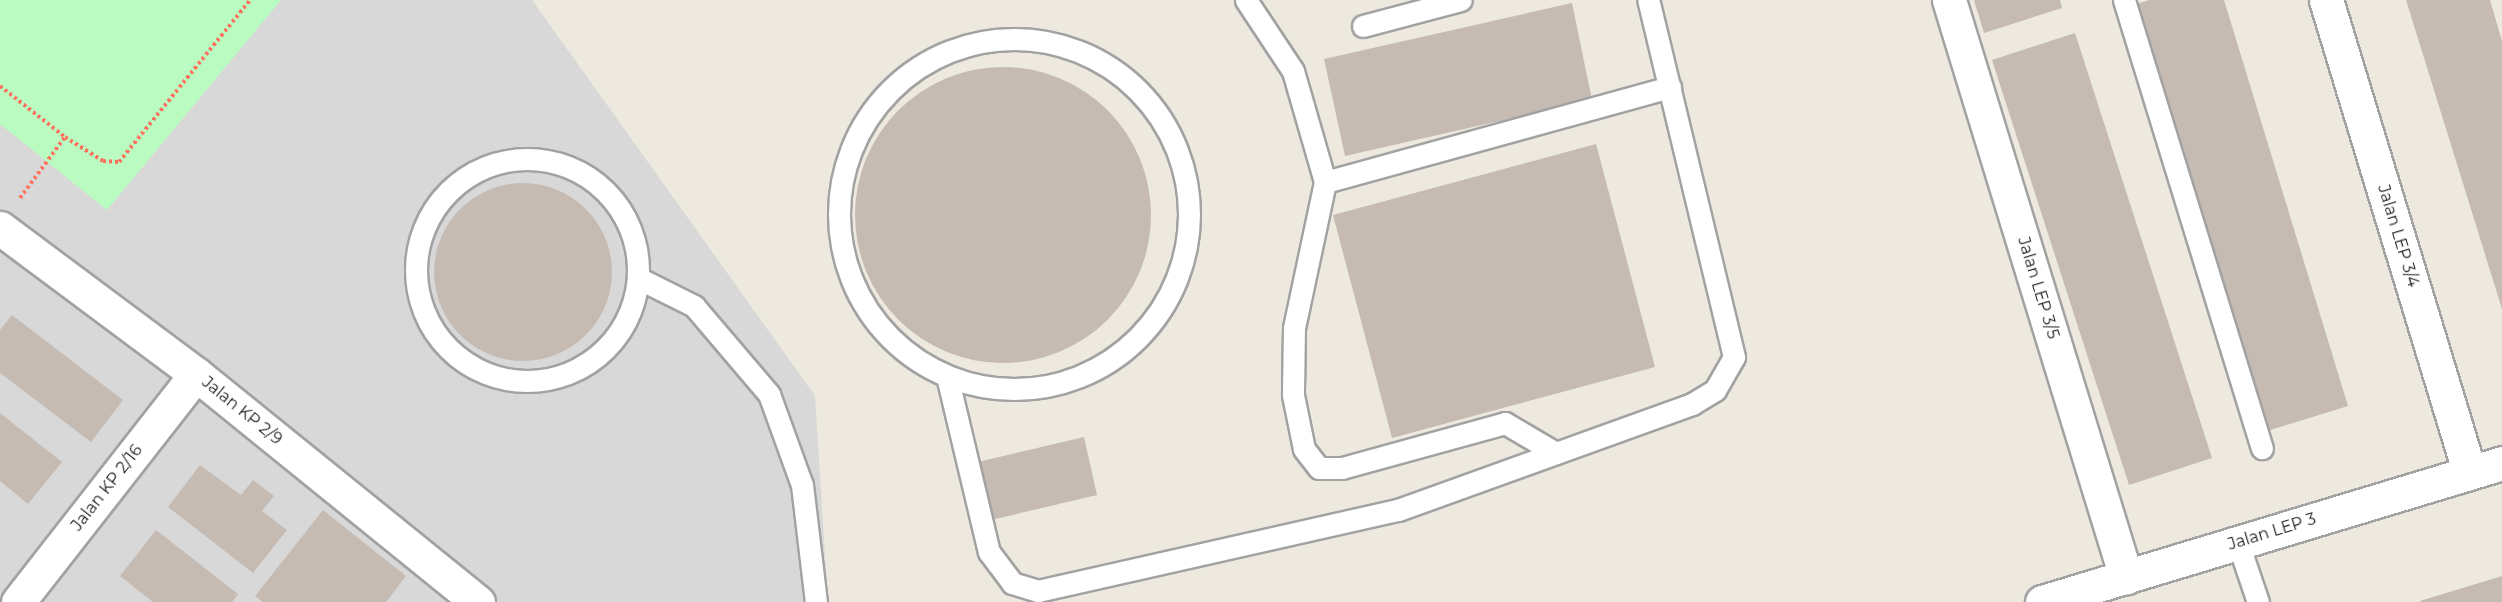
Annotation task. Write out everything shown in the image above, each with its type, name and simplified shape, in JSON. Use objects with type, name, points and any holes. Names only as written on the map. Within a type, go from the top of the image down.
[{"type":"street","name":"Jalan LEP 3/5","points":[[1949,0],[2126,577]]},
{"type":"street","name":"Jalan LEP 3/4","points":[[2326,0],[2470,472]]},
{"type":"street","name":"Jalan KP 2/9","points":[[7,218],[478,602]]},
{"type":"street","name":"Jalan KP 2/16","points":[[18,602],[196,374]]},
{"type":"street","name":"Jalan LEP 3","points":[[2042,602],[2502,463]]},
{"type":"lane","points":[[1246,0],[1293,71],[1325,182],[1294,328],[1293,395],[1304,449],[1319,468],[1342,468],[1505,423],[1556,453]]},
{"type":"lane","points":[[1363,26],[1461,0]]},
{"type":"lane","points":[[947,376],[1022,389],[1095,369],[1153,321],[1173,288],[1186,252],[1190,215],[1178,150],[1155,108],[1098,59],[1026,39],[988,40],[950,50],[888,92],[864,122],[839,194],[847,269],[862,303],[885,334],[914,359],[947,376],[988,552],[1011,583],[1038,591],[1398,510],[1692,404],[1715,390],[1734,357],[1648,0]]},
{"type":"lane","points":[[2124,0],[2262,448]]},
{"type":"lane","points":[[1325,182],[1670,87]]},
{"type":"lane","points":[[529,159],[579,171],[618,204],[632,235],[638,278],[633,303],[607,347],[571,371],[538,381],[512,380],[464,363],[430,325],[416,275],[426,225],[439,202],[479,170],[529,159]]},
{"type":"lane","points":[[638,278],[694,306],[768,394],[802,485],[816,602]]},
{"type":"lane","points":[[2238,543],[2258,602]]},
{"type":"path","points":[[0,86],[66,137],[103,161],[119,162],[250,0]]},
{"type":"path","points":[[7,218],[66,137]]},
{"type":"shaded area","points":[[0,0],[532,0],[815,396],[828,602],[0,602]]},
{"type":"green space","points":[[0,0],[281,0],[107,210],[0,124]]},
{"type":"building","points":[[1974,0],[2060,0],[2062,8],[1984,33]]},
{"type":"building","points":[[2149,0],[2224,0],[2348,406],[2267,431],[2137,4]]},
{"type":"building","points":[[2406,0],[2490,0],[2502,41],[2502,309]]},
{"type":"building","points":[[1572,3],[1592,100],[1345,156],[1324,59]]},
{"type":"building","points":[[2075,33],[2212,458],[2129,485],[1992,60]]},
{"type":"building","points":[[1003,67],[1032,70],[1073,85],[1097,101],[1117,121],[1139,158],[1148,186],[1151,215],[1148,244],[1133,285],[1117,309],[1097,329],[1060,351],[1032,360],[1003,363],[974,360],[933,345],[909,329],[889,309],[867,272],[858,244],[855,215],[858,186],[873,145],[889,121],[909,101],[946,79],[974,70]]},
{"type":"building","points":[[1596,144],[1655,367],[1392,438],[1333,215]]},
{"type":"building","points":[[523,183],[557,190],[586,209],[605,238],[612,272],[605,306],[586,335],[557,354],[523,361],[489,354],[460,335],[441,306],[434,272],[441,238],[460,209],[489,190]]},
{"type":"building","points":[[12,315],[123,400],[91,442],[0,373],[0,330]]},
{"type":"building","points":[[0,413],[62,462],[28,504],[0,481]]},
{"type":"building","points":[[1084,437],[1097,495],[991,520],[978,462]]},
{"type":"building","points":[[200,465],[241,495],[253,480],[274,496],[262,511],[287,530],[253,573],[168,507]]},
{"type":"building","points":[[323,510],[406,576],[386,602],[263,602],[255,596]]},
{"type":"building","points":[[156,530],[238,594],[232,602],[153,602],[120,576]]},
{"type":"building","points":[[2502,576],[2502,602],[2420,602],[2420,601]]}]
